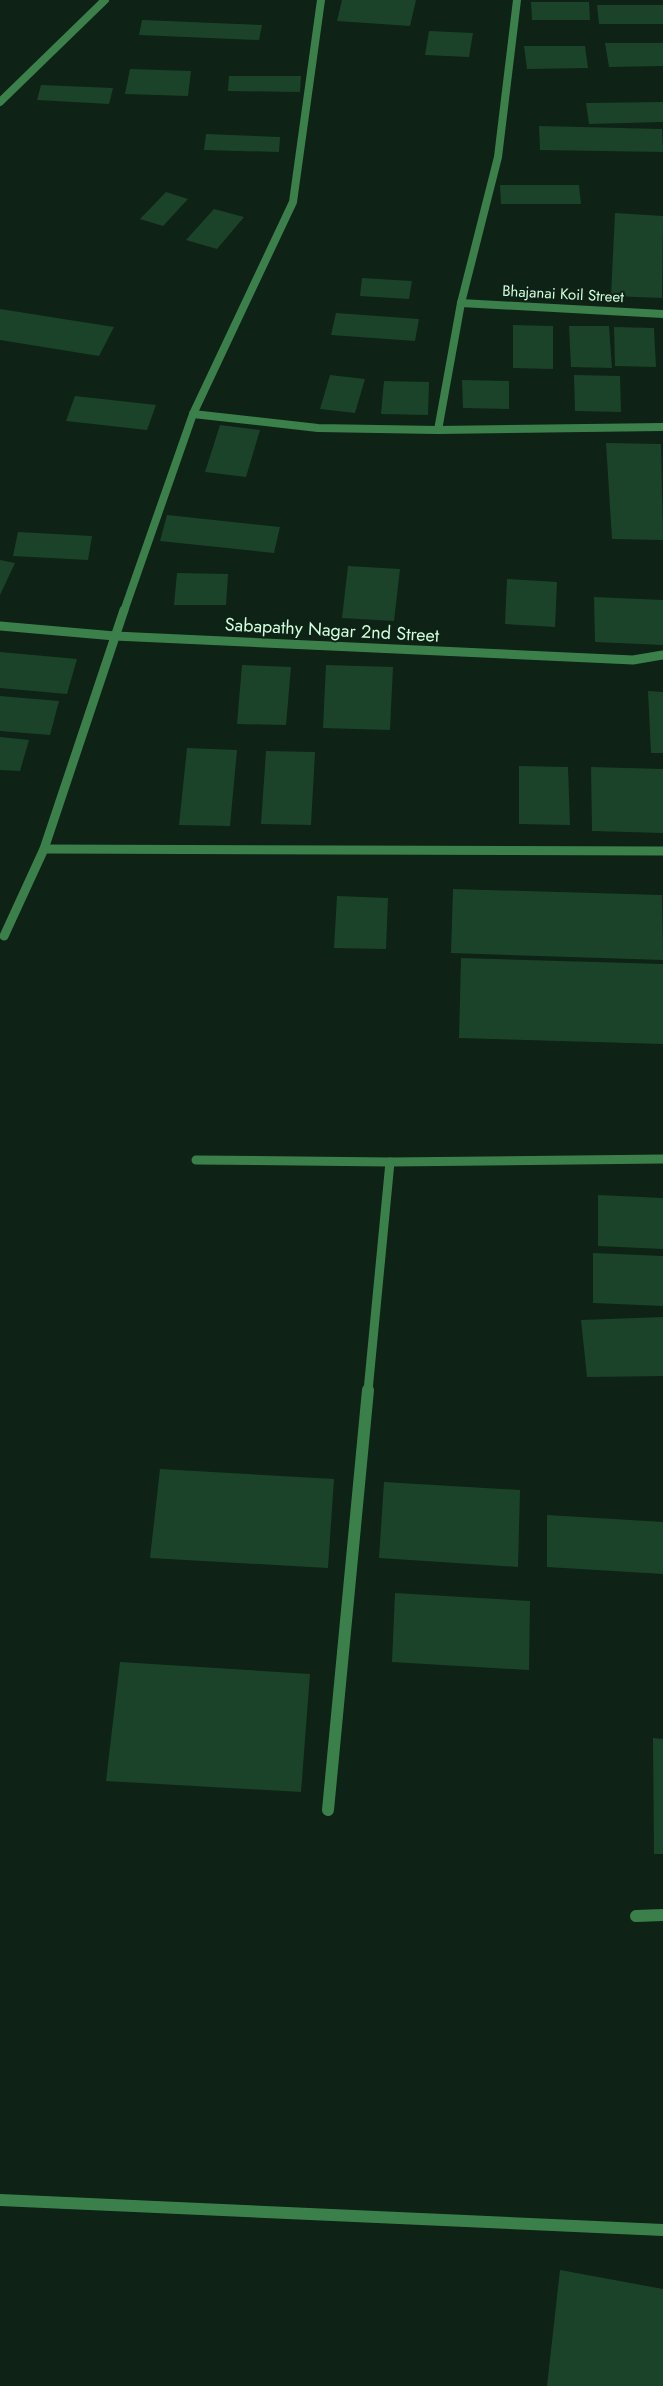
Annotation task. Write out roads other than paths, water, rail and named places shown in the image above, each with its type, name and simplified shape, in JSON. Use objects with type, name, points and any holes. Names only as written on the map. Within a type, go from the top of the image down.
[{"type":"street","points":[[0,102],[105,0]]},
{"type":"street","points":[[4,936],[44,849],[115,636],[193,414],[293,202],[321,0]]},
{"type":"street","points":[[438,430],[461,303],[498,156],[517,0]]},
{"type":"street","name":"Bhajanai Koil Street","points":[[461,303],[663,314]]},
{"type":"street","points":[[193,414],[318,428],[438,430],[663,427]]},
{"type":"street","name":"Sabapathy Nagar 2nd Street","points":[[0,626],[115,636],[633,660],[663,655]]},
{"type":"street","points":[[44,849],[663,851]]},
{"type":"street","points":[[196,1160],[390,1162],[663,1159]]},
{"type":"street","points":[[328,1810],[390,1162]]},
{"type":"street","points":[[636,1916],[663,1914]]},
{"type":"street","points":[[0,2200],[663,2230]]}]
